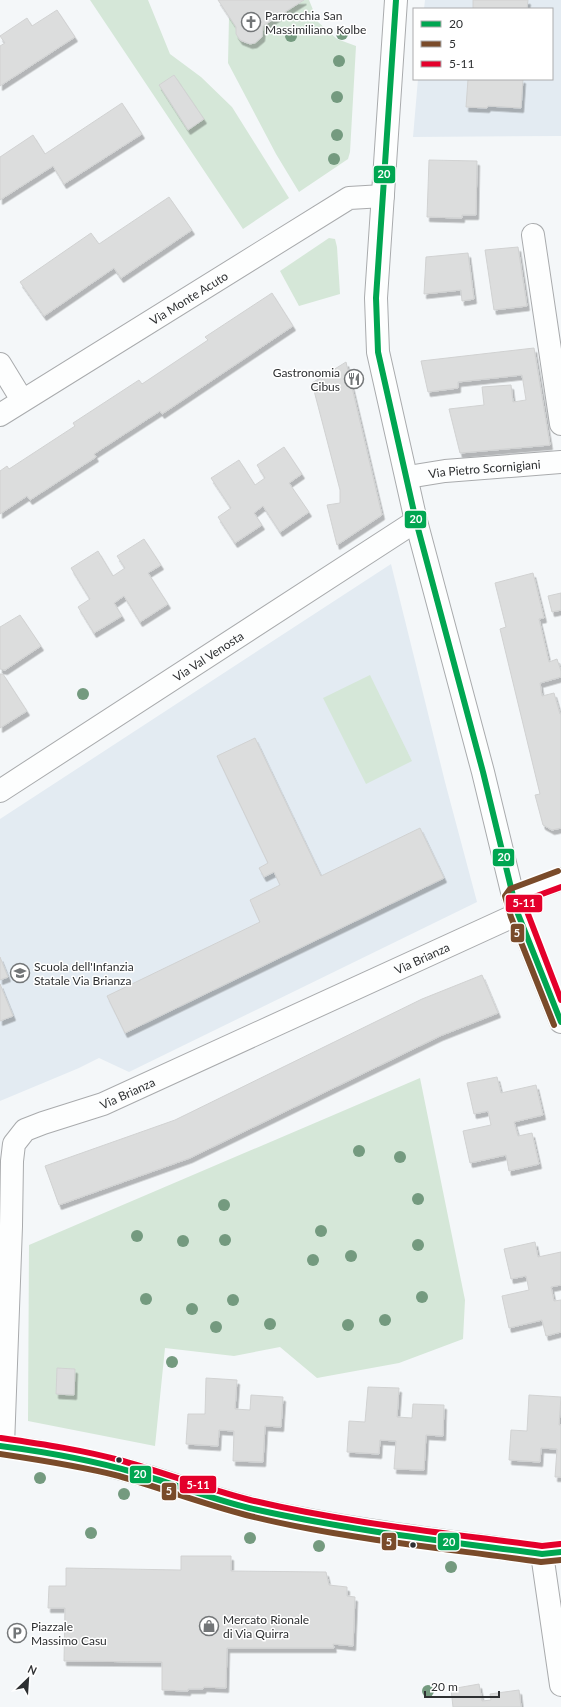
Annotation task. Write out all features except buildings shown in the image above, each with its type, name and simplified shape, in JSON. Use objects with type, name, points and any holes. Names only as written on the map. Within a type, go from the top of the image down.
[{"type":"street","points":[[396,0],[376,298],[378,352],[408,478],[416,521],[483,772],[515,905],[561,1022]]},
{"type":"street","name":"Via Monte Acuto","points":[[0,414],[349,198],[382,196]]},
{"type":"street","points":[[533,235],[561,424]]},
{"type":"street","points":[[0,364],[22,400]]},
{"type":"street","name":"Via Pietro Scornigiani","points":[[408,478],[445,471],[561,462]]},
{"type":"street","name":"Via Val Venosta","points":[[0,791],[416,521]]},
{"type":"street","name":"Via Brianza","points":[[2,1446],[11,1233],[12,1161],[14,1144],[25,1130],[103,1104],[515,905],[561,879]]},
{"type":"street","points":[[2,1446],[68,1457],[136,1473],[263,1511],[358,1529],[551,1553],[561,1685]]},
{"type":"shaded area","points":[[425,0],[561,0],[561,136],[413,137],[418,80],[553,80],[553,8],[424,8]]},
{"type":"shaded area","points":[[391,564],[445,782],[477,902],[129,1072],[99,1058],[79,1068],[0,1101],[0,819]]},
{"type":"green space","points":[[90,0],[148,0],[170,54],[201,77],[232,107],[289,198],[243,229]]},
{"type":"green space","points":[[304,0],[309,0],[318,22],[337,39],[356,46],[350,152],[348,159],[299,192],[276,154],[228,63],[229,17],[234,24],[240,40],[246,43],[253,43],[262,37],[263,26]]},
{"type":"green space","points":[[329,238],[335,239],[337,247],[340,294],[299,306],[280,271]]},
{"type":"green space","points":[[370,675],[412,761],[366,784],[323,698]]},
{"type":"green space","points":[[420,1078],[465,1300],[463,1339],[399,1363],[317,1378],[280,1347],[234,1356],[165,1348],[155,1446],[28,1421],[29,1245]]},
{"type":"transit line","name":"20","points":[[396,0],[376,298],[378,352],[416,521],[483,772],[513,896],[518,914],[561,1022]]},
{"type":"transit line","name":"5","points":[[554,1025],[511,917],[505,896],[510,889],[558,871]]},
{"type":"transit line","name":"5-11","points":[[561,887],[523,901],[561,1000]]},
{"type":"transit line","name":"5-11","points":[[1,1438],[108,1457],[234,1496],[322,1515],[396,1527],[542,1546],[560,1544]]},
{"type":"transit line","name":"20","points":[[0,1446],[103,1464],[249,1508],[322,1523],[542,1554],[561,1552]]},
{"type":"transit line","name":"5","points":[[0,1454],[104,1472],[230,1511],[282,1523],[356,1537],[541,1562],[561,1560]]},
{"type":"place","name":"Parrocchia San Massimiliano Kolbe","points":[[251,22]]},
{"type":"place","name":"Gastronomia Cibus","points":[[354,379]]},
{"type":"place","name":"Scuola dell'Infanzia Statale Via Brianza","points":[[20,973]]},
{"type":"place","name":"Mercato Rionale di Via Quirra","points":[[209,1626]]},
{"type":"place","name":"Piazzale Massimo Casu","points":[[17,1633]]}]
